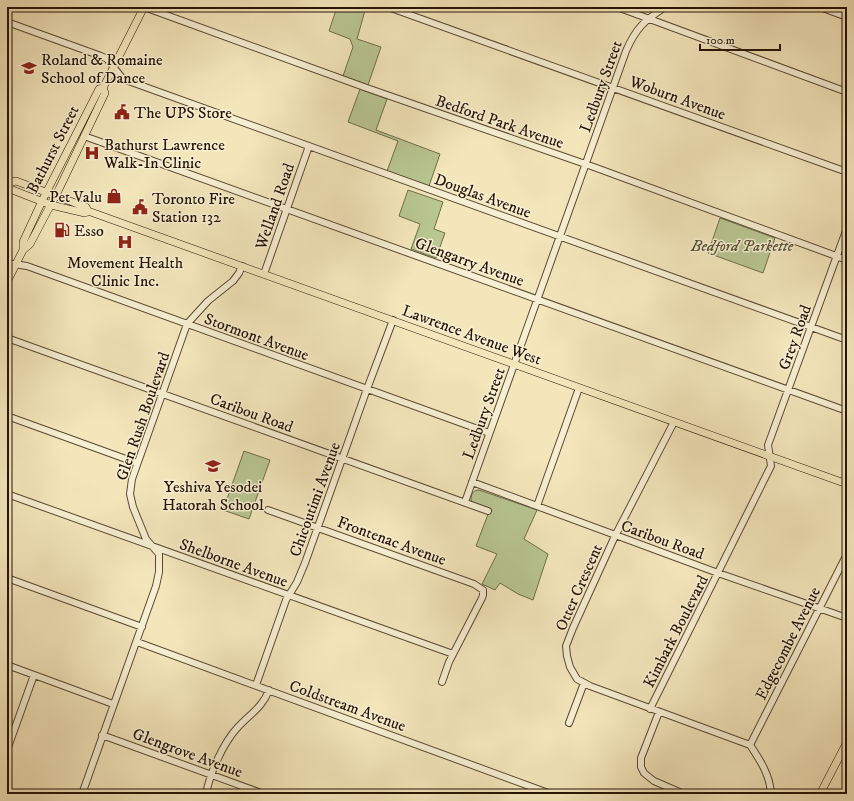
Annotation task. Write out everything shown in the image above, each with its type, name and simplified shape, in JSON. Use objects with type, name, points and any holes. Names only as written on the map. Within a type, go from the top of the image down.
[{"type":"main road","name":"Bathurst Street","points":[[7,282],[23,250],[30,244],[56,195],[105,93],[103,88],[144,7]]},
{"type":"main road","name":"Bathurst Street","points":[[23,250],[23,242],[42,201],[98,89],[103,88]]},
{"type":"main road","name":"Lawrence Avenue West","points":[[88,211],[84,213],[42,201],[11,190],[8,183],[16,181],[56,195],[86,207],[88,211],[847,484]]},
{"type":"main road","points":[[820,794],[847,742]]},
{"type":"street","name":"Bedford Park Avenue","points":[[144,7],[364,87],[585,164],[847,260]]},
{"type":"street","name":"Woburn Avenue","points":[[388,7],[847,172]]},
{"type":"street","points":[[617,7],[847,92]]},
{"type":"street","name":"Ledbury Street","points":[[465,502],[585,164],[632,38],[637,29],[649,18],[665,7]]},
{"type":"street","points":[[820,7],[847,17]]},
{"type":"street","name":"Douglas Avenue","points":[[7,22],[101,56],[107,60],[123,79],[847,340]]},
{"type":"street","name":"Glengarry Avenue","points":[[84,136],[847,411]]},
{"type":"street","name":"Welland Road","points":[[264,274],[309,146]]},
{"type":"street","name":"Grey Road","points":[[769,456],[768,445],[847,228]]},
{"type":"street","name":"Stormont Avenue","points":[[7,263],[27,266],[489,433]]},
{"type":"street","name":"Glen Rush Boulevard","points":[[82,794],[102,735],[137,642],[156,586],[159,572],[159,554],[146,539],[131,500],[131,484],[137,462],[187,324],[208,301],[233,281],[240,273],[242,266]]},
{"type":"street","name":"Chicoutimi Avenue","points":[[256,685],[286,600],[302,571],[393,320]]},
{"type":"street","name":"Caribou Road","points":[[7,338],[488,511]]},
{"type":"street","points":[[537,506],[580,388]]},
{"type":"street","points":[[7,416],[137,462]]},
{"type":"street","name":"Otter Crescent","points":[[674,422],[615,536],[573,628],[566,646],[570,667],[577,679],[584,683],[650,709],[750,745]]},
{"type":"street","name":"Kimbark Boulevard","points":[[650,709],[771,466],[769,456]]},
{"type":"street","name":"Caribou Road","points":[[472,482],[615,536],[847,618]]},
{"type":"street","name":"Shelborne Avenue","points":[[7,494],[453,654]]},
{"type":"street","name":"Frontenac Avenue","points":[[268,510],[474,584],[483,590],[484,595],[453,654]]},
{"type":"street","name":"Edgecombe Avenue","points":[[750,745],[847,554]]},
{"type":"street","points":[[7,578],[142,627]]},
{"type":"street","name":"Coldstream Avenue","points":[[137,642],[542,792],[551,794]]},
{"type":"street","points":[[442,682],[453,654]]},
{"type":"street","points":[[7,665],[114,704]]},
{"type":"street","points":[[7,750],[34,675]]},
{"type":"street","points":[[569,723],[584,683]]},
{"type":"street","points":[[206,794],[211,774],[234,732],[259,708],[266,698],[269,690]]},
{"type":"street","name":"Kimbark Boulevard","points":[[659,712],[641,758],[641,767],[644,773],[654,781],[684,794]]},
{"type":"street","name":"Glengrove Avenue","points":[[102,735],[264,794]]},
{"type":"street","points":[[750,745],[768,776],[771,794]]},
{"type":"green space","points":[[337,7],[366,7],[357,39],[381,47],[368,85],[343,76],[353,47],[350,39],[329,31]]},
{"type":"green space","points":[[360,89],[387,99],[376,130],[440,154],[429,186],[387,171],[398,141],[348,122]]},
{"type":"green space","points":[[408,190],[443,202],[434,229],[445,233],[436,258],[411,249],[420,224],[399,216]]},
{"type":"green space","name":"Bedford Parkette","points":[[720,218],[775,238],[763,273],[708,253]]},
{"type":"green space","points":[[244,451],[270,460],[249,519],[223,510]]},
{"type":"green space","points":[[479,490],[537,510],[524,539],[548,554],[533,600],[518,594],[500,583],[495,590],[482,584],[497,554],[476,546],[490,509],[475,504],[471,500],[473,493]]},
{"type":"place","name":"Roland & Romaine School of Dance","points":[[29,68]]},
{"type":"place","name":"The UPS Store","points":[[122,112]]},
{"type":"place","name":"Bathurst Lawrence Walk-In Clinic","points":[[92,153]]},
{"type":"place","name":"Pet Valu","points":[[114,196]]},
{"type":"place","name":"Toronto Fire Station 132","points":[[140,207]]},
{"type":"place","name":"Esso","points":[[62,230]]},
{"type":"place","name":"Movement Health Clinic Inc.","points":[[125,242]]},
{"type":"place","name":"Yeshiva Yesodei Hatorah School","points":[[213,466]]}]
